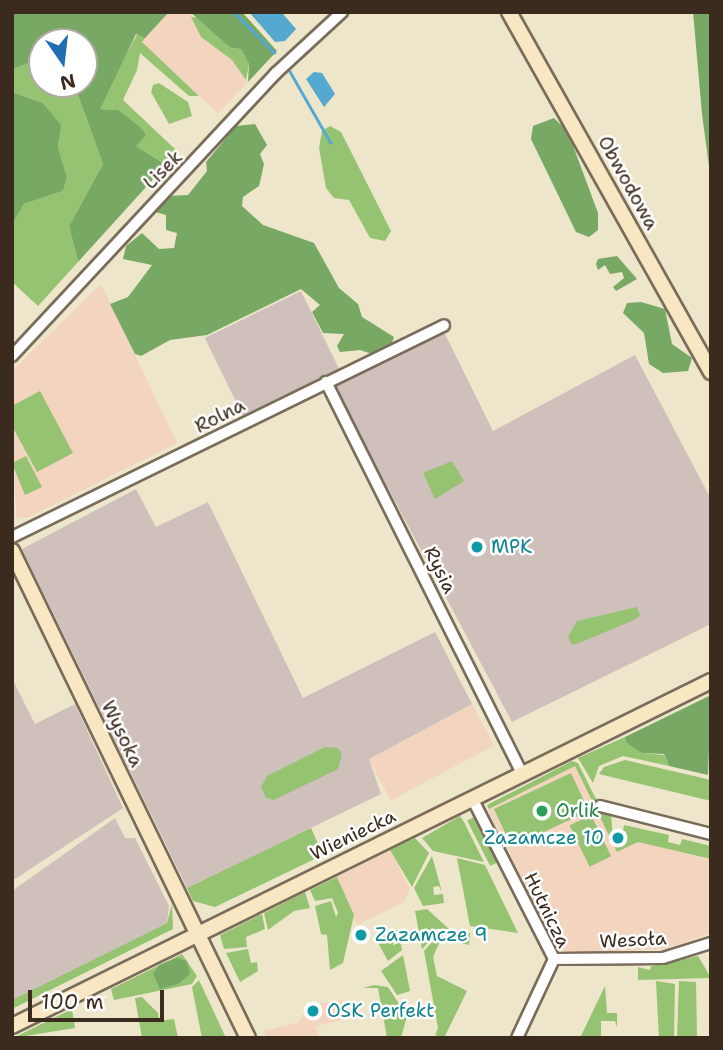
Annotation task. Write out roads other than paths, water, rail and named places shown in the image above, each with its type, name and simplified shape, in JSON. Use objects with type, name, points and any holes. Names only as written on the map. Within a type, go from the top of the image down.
[{"type":"street","name":"Lisek","points":[[12,356],[204,155],[234,116],[342,12]]},
{"type":"street","name":"Obwodowa","points":[[509,12],[711,372]]},
{"type":"street","name":"Rolna","points":[[12,537],[444,325]]},
{"type":"street","name":"Rysia","points":[[326,382],[522,773]]},
{"type":"street","name":"Wysoka","points":[[12,551],[248,1038]]},
{"type":"street","name":"Wieniecka","points":[[12,1026],[711,681]]},
{"type":"street","name":"Hutnicza","points":[[472,798],[554,959],[517,1038]]},
{"type":"street","points":[[600,806],[711,834]]},
{"type":"street","name":"Wesoła","points":[[554,959],[668,958],[711,943]]},
{"type":"water","points":[[249,12],[283,14],[296,29],[285,41],[275,42]]},
{"type":"water","points":[[314,72],[322,73],[335,94],[324,107],[306,79]]},
{"type":"waterway","points":[[234,12],[274,52]]},
{"type":"waterway","points":[[288,68],[331,143]]},
{"type":"place","name":"MPK","points":[[477,547]]},
{"type":"place","name":"Orlik","points":[[542,811]]},
{"type":"place","name":"Zazamcze 10","points":[[618,838]]},
{"type":"place","name":"Zazamcze 9","points":[[361,935]]},
{"type":"place","name":"OSK Perfekt","points":[[313,1011]]}]
